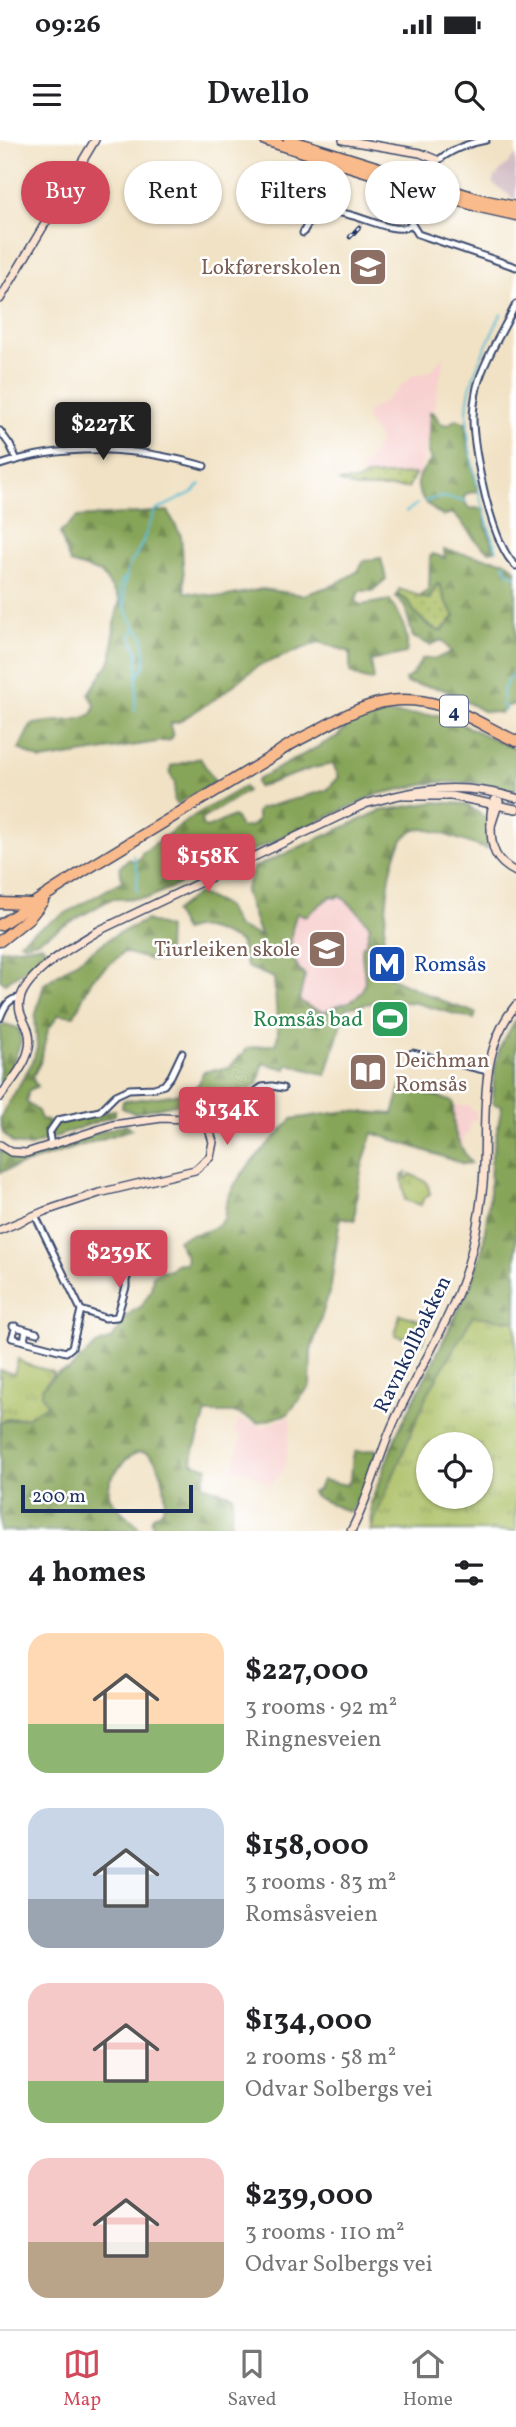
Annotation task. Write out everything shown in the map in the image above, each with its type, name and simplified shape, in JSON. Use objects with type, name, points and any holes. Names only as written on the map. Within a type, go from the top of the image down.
[{"type":"highway","points":[[265,140],[495,211],[516,215]]},
{"type":"highway","points":[[289,140],[482,200],[516,207]]},
{"type":"highway","points":[[495,211],[516,221]]},
{"type":"highway","name":"4","points":[[0,925],[292,742],[352,711],[377,703],[403,700],[431,703],[516,741]]},
{"type":"highway","name":"4","points":[[0,941],[30,917],[47,894]]},
{"type":"highway","points":[[0,902],[15,905],[34,903]]},
{"type":"highway","points":[[0,932],[23,916],[34,903]]},
{"type":"street","points":[[0,299],[95,140]]},
{"type":"street","points":[[343,140],[420,153],[437,160]]},
{"type":"street","points":[[486,140],[464,146],[437,160],[413,200],[411,226],[424,237],[516,267]]},
{"type":"street","points":[[303,233],[310,219],[328,213],[362,218],[401,230],[411,226]]},
{"type":"street","points":[[516,304],[480,378],[473,417],[483,482],[496,534],[505,554],[516,566]]},
{"type":"street","points":[[0,431],[17,460]]},
{"type":"street","points":[[0,465],[76,450],[110,449],[146,452],[204,466]]},
{"type":"street","points":[[0,1097],[22,1066],[28,1051],[29,1035],[19,1008],[20,998],[29,982],[85,939],[352,810],[412,791],[449,787],[499,793],[516,798]]},
{"type":"street","points":[[499,793],[489,816],[490,843],[495,855],[506,867],[516,872]]},
{"type":"street","points":[[395,796],[452,796],[516,809]]},
{"type":"street","points":[[0,1018],[10,1000],[20,998]]},
{"type":"street","name":"Ravnkollbakken","points":[[351,1531],[367,1497],[392,1427],[442,1330],[467,1267],[481,1200],[488,1071],[499,1031],[516,1005]]},
{"type":"street","points":[[51,1146],[49,1133],[58,1120],[100,1111],[116,1096],[129,1089],[164,1085],[182,1053]]},
{"type":"street","points":[[412,1054],[488,1071]]},
{"type":"street","points":[[207,1126],[262,1087],[269,1085],[283,1088]]},
{"type":"street","points":[[0,1145],[11,1152],[33,1152],[106,1127],[149,1119],[191,1119],[207,1126],[212,1136],[213,1150],[206,1162],[195,1170],[109,1190],[0,1230]]},
{"type":"street","points":[[35,1215],[82,1310],[68,1351],[61,1352],[12,1338],[15,1326],[37,1333]]},
{"type":"street","points":[[82,1310],[110,1319],[117,1317],[126,1278]]},
{"type":"street","points":[[24,1341],[26,1330]]},
{"type":"shaded area","points":[[516,155],[516,200],[492,183],[495,175],[497,177]]},
{"type":"shaded area","points":[[445,355],[419,476],[363,478],[360,470],[369,461],[380,440],[366,419],[368,412],[390,397],[412,376],[429,372]]},
{"type":"shaded area","name":"Tiurleiken skole","points":[[338,895],[353,905],[370,926],[361,953],[366,970],[364,988],[358,997],[348,1004],[331,1007],[325,1012],[309,1007],[299,1000],[305,975],[298,969],[290,933],[297,913],[306,916],[331,896]]},
{"type":"shaded area","points":[[445,1104],[470,1106],[470,1110],[476,1111],[476,1121],[470,1121],[469,1134],[464,1136],[461,1158]]},
{"type":"shaded area","points":[[288,1417],[291,1421],[285,1468],[271,1485],[246,1470],[242,1472],[232,1469],[242,1435],[234,1433],[238,1420],[263,1427]]},
{"type":"green space","points":[[430,412],[434,413],[440,423],[448,425],[456,419],[466,423],[478,491],[465,494],[464,501],[469,508],[484,509],[486,526],[495,550],[489,551],[483,547],[452,513],[443,516],[435,511],[419,492],[419,477],[431,461],[428,452]]},
{"type":"green space","points":[[415,474],[408,488],[356,488],[338,481],[359,481],[366,476]]},
{"type":"green space","points":[[168,511],[181,536],[185,592],[223,597],[262,589],[303,595],[334,585],[358,571],[364,561],[381,558],[386,579],[372,591],[359,591],[356,601],[361,605],[390,600],[406,632],[406,653],[371,661],[374,680],[367,680],[350,672],[350,652],[319,642],[258,666],[218,697],[178,722],[171,723],[173,736],[170,740],[41,760],[19,749],[31,725],[79,719],[93,713],[95,704],[89,694],[112,658],[114,625],[120,600],[101,573],[70,563],[60,533],[77,517]]},
{"type":"green space","points":[[444,550],[507,562],[516,570],[516,704],[507,706],[501,713],[483,711],[443,689],[407,683],[405,680],[413,674],[422,659],[438,658],[451,652],[442,640],[430,645],[413,637],[405,607],[396,597],[397,595],[407,600],[415,613],[430,626],[438,631],[443,630],[455,616],[440,585],[437,584],[429,599],[420,597],[429,589],[430,557],[433,554],[445,558]]},
{"type":"green space","points":[[437,583],[455,616],[443,630],[438,631],[415,613],[407,600],[397,595],[399,589],[429,599]]},
{"type":"green space","points":[[381,714],[441,715],[516,749],[516,791],[476,783],[437,782],[378,794],[148,898],[111,899],[37,941],[24,944],[20,942],[122,881],[120,867],[128,859],[140,859],[142,853],[195,815],[244,787],[247,791],[202,819],[202,826],[207,828],[231,817],[236,818],[241,828],[252,826],[257,821],[259,809],[327,790],[339,777],[333,764],[258,787],[256,783],[258,779],[338,736],[348,725]]},
{"type":"green space","points":[[200,758],[215,782],[177,804],[174,800],[175,783],[170,774],[171,766]]},
{"type":"green space","points":[[435,802],[465,804],[489,820],[487,849],[424,829],[411,832],[402,841],[391,872],[383,939],[376,971],[449,1004],[476,1013],[474,1019],[415,1003],[385,1000],[346,1008],[326,1075],[288,1064],[286,1069],[263,1063],[258,1084],[233,1100],[197,1099],[134,1113],[122,1108],[123,1101],[186,1091],[199,1083],[203,1072],[230,1067],[248,1048],[276,1044],[278,1034],[274,978],[247,967],[240,942],[205,928],[184,931],[174,912],[198,893],[226,906],[237,927],[260,936],[245,892],[253,868],[380,811]],"holes":[[[339,895],[356,909],[370,926],[362,952],[365,979],[356,998],[325,1012],[309,1007],[299,1000],[305,975],[292,954],[291,937],[297,913],[306,916],[331,896],[336,898]]]},
{"type":"green space","points":[[146,920],[168,928],[167,951],[154,961],[124,952],[92,979],[74,1016],[59,1014],[48,1030],[40,1063],[33,1076],[38,1086],[29,1090],[26,1102],[38,1111],[41,1119],[58,1125],[115,1110],[115,1115],[28,1147],[13,1143],[3,1133],[0,1118],[33,1061],[37,1047],[35,1017],[44,984],[115,935]]},
{"type":"green space","points":[[42,945],[50,953],[5,983],[0,980],[0,950]]},
{"type":"green space","points":[[516,1018],[516,1531],[372,1531],[371,1503],[396,1436],[470,1287],[483,1247],[491,1161],[502,1106],[493,1104],[495,1068],[500,1048]]},
{"type":"green space","points":[[5,1024],[18,1028],[21,1041],[8,1076],[0,1084],[0,1026]]},
{"type":"green space","points":[[402,1084],[453,1102],[456,1134],[471,1163],[464,1164],[373,1133],[360,1176],[355,1220],[340,1217],[331,1286],[311,1351],[310,1386],[288,1414],[258,1423],[237,1413],[206,1413],[192,1463],[208,1468],[202,1485],[233,1495],[230,1531],[155,1531],[151,1521],[153,1516],[162,1510],[164,1502],[162,1476],[150,1455],[141,1452],[129,1457],[115,1473],[109,1489],[114,1503],[141,1531],[0,1531],[0,1422],[28,1417],[46,1405],[42,1388],[57,1373],[69,1370],[96,1345],[111,1339],[118,1331],[120,1323],[141,1307],[151,1290],[153,1275],[161,1270],[171,1270],[177,1264],[186,1263],[187,1258],[178,1240],[214,1228],[225,1218],[226,1205],[239,1179],[292,1119],[348,1111],[393,1114]]},
{"type":"green space","points":[[126,1124],[132,1129],[0,1172],[0,1150],[19,1158]]},
{"type":"green space","points":[[406,1173],[405,1178],[410,1174],[427,1182],[430,1194],[424,1197],[421,1205],[405,1200],[402,1176]]},
{"type":"green space","points":[[400,1314],[428,1323],[422,1343],[395,1335]]},
{"type":"green space","points":[[473,1316],[516,1321],[516,1531],[370,1531],[427,1395]]},
{"type":"green space","points":[[18,1359],[25,1364],[53,1372],[42,1388],[42,1396],[47,1404],[28,1417],[6,1419],[0,1424],[0,1370],[14,1374]]},
{"type":"green space","points":[[375,1449],[377,1452],[363,1493],[348,1512],[314,1496],[312,1492],[318,1490],[322,1480],[347,1485],[356,1451]]},
{"type":"waterway","points":[[497,550],[474,470],[467,427],[467,407],[476,370],[501,314]]},
{"type":"waterway","points":[[135,711],[137,677],[145,665],[145,657],[143,634],[135,627],[126,610],[124,587],[128,568],[140,548],[155,511],[193,492],[201,484]]},
{"type":"waterway","points":[[425,501],[441,497],[466,501]]},
{"type":"waterway","points":[[406,512],[417,504]]},
{"type":"waterway","points":[[504,564],[508,572],[516,577]]},
{"type":"waterway","points":[[126,577],[119,589],[126,609]]},
{"type":"waterway","points":[[135,628],[131,637],[138,653],[137,676]]},
{"type":"waterway","points":[[505,710],[502,699],[504,689],[516,670]]},
{"type":"waterway","points":[[133,855],[138,873],[137,891]]},
{"type":"railway","points":[[350,237],[359,227]]},
{"type":"place","name":"Lokførerskolen","points":[[368,267]]},
{"type":"place","name":"Tiurleiken skole","points":[[327,949]]},
{"type":"place","name":"Romsås","points":[[387,964]]},
{"type":"place","name":"Romsås bad","points":[[390,1019]]},
{"type":"place","name":"Deichman Romsås","points":[[368,1072]]}]
